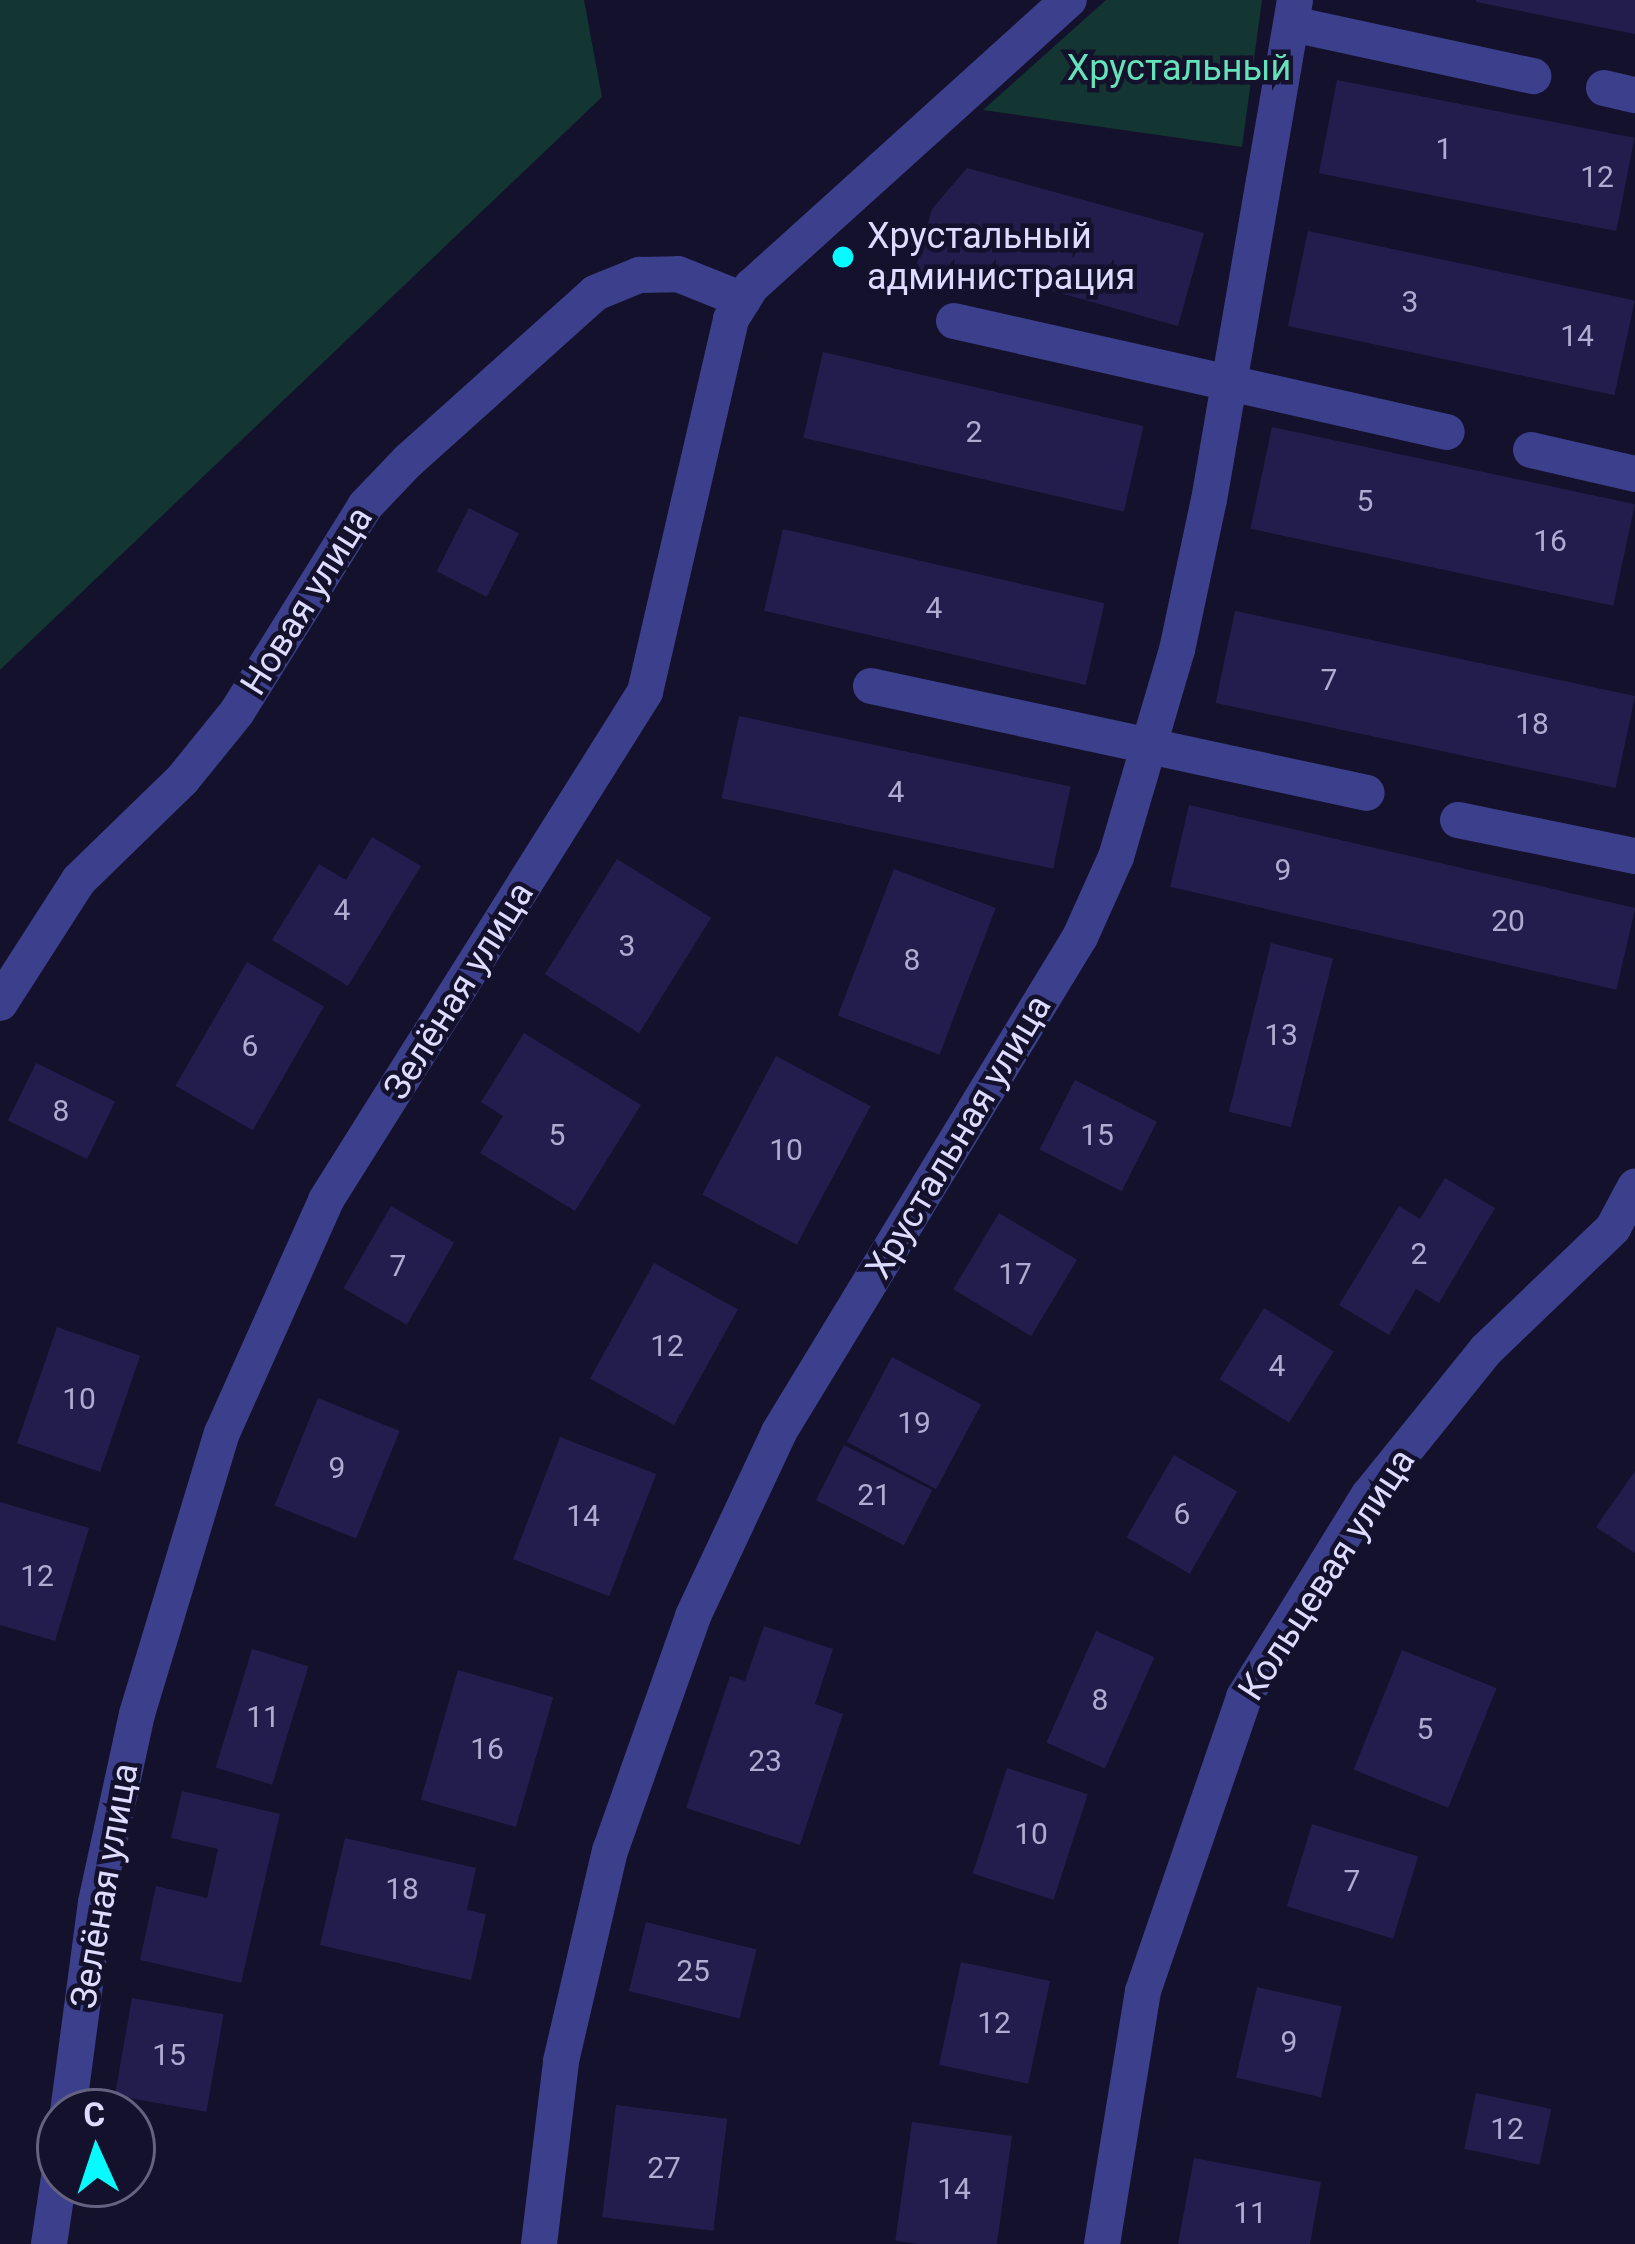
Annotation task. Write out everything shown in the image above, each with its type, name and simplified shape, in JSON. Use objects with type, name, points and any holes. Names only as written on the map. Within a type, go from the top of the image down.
[{"type":"street","name":"Зелёная улица","points":[[71,2088],[96,1902],[137,1714],[222,1433],[326,1200],[645,692],[731,319],[742,300],[1069,0]]},
{"type":"street","points":[[1293,12],[1533,76]]},
{"type":"street","name":"Хрустальная улица","points":[[539,2244],[561,2061],[605,1874],[693,1616],[779,1432],[1080,938],[1152,745],[1230,387],[1293,12]]},
{"type":"street","name":"Новая улица","points":[[0,1003],[79,880],[182,780],[237,712],[365,506],[408,461],[595,293],[639,275],[678,274],[742,300]]},
{"type":"street","points":[[953,321],[1230,387],[1447,432]]},
{"type":"street","points":[[1531,450],[1635,474]]},
{"type":"street","points":[[871,686],[1367,793]]},
{"type":"street","points":[[1458,820],[1635,856]]},
{"type":"street","name":"Кольцевая улица","points":[[1102,2244],[1143,1991],[1244,1697],[1369,1495],[1486,1350],[1624,1230],[1635,1186]]},
{"type":"street","points":[[50,2244],[55,2208]]},
{"type":"green space","points":[[0,0],[584,0],[602,97],[0,670]]},
{"type":"green space","name":"Хрустальный","points":[[1106,0],[1262,0],[1242,147],[983,110]]},
{"type":"building","points":[[1476,0],[1635,0],[1635,34],[1476,2]]},
{"type":"building","points":[[1337,80],[1634,138],[1616,231],[1319,173]]},
{"type":"building","points":[[967,168],[1204,233],[1178,326],[960,265],[954,288],[913,277],[932,209]]},
{"type":"building","points":[[1308,231],[1635,300],[1615,395],[1288,326]]},
{"type":"building","points":[[823,352],[1144,426],[1124,512],[803,438]]},
{"type":"building","points":[[1272,427],[1635,504],[1613,606],[1250,529]]},
{"type":"building","points":[[469,508],[519,533],[487,597],[437,571]]},
{"type":"building","points":[[783,529],[1105,603],[1086,685],[764,611]]},
{"type":"building","points":[[1235,611],[1635,696],[1616,788],[1215,703]]},
{"type":"building","points":[[739,716],[1071,786],[1053,869],[722,798]]},
{"type":"building","points":[[1189,805],[1635,908],[1616,990],[1170,887]]},
{"type":"building","points":[[372,837],[421,866],[348,986],[272,940],[319,864],[346,880]]},
{"type":"building","points":[[617,859],[711,918],[639,1033],[545,974]]},
{"type":"building","points":[[894,869],[996,908],[939,1055],[838,1016]]},
{"type":"building","points":[[1271,943],[1333,958],[1291,1127],[1229,1112]]},
{"type":"building","points":[[247,962],[324,1006],[253,1130],[176,1086]]},
{"type":"building","points":[[524,1033],[641,1105],[575,1211],[480,1153],[503,1116],[481,1102]]},
{"type":"building","points":[[776,1056],[870,1106],[797,1245],[702,1195]]},
{"type":"building","points":[[36,1063],[115,1102],[87,1159],[8,1121]]},
{"type":"building","points":[[1075,1080],[1157,1122],[1122,1191],[1040,1149]]},
{"type":"building","points":[[1445,1178],[1495,1208],[1439,1303],[1416,1289],[1389,1335],[1339,1305],[1399,1206],[1420,1219]]},
{"type":"building","points":[[391,1206],[454,1242],[407,1325],[343,1288]]},
{"type":"building","points":[[999,1213],[1077,1260],[1031,1336],[953,1289]]},
{"type":"building","points":[[654,1263],[738,1310],[674,1425],[590,1378]]},
{"type":"building","points":[[1264,1308],[1334,1351],[1289,1423],[1219,1379]]},
{"type":"building","points":[[57,1327],[140,1356],[100,1472],[17,1443]]},
{"type":"building","points":[[892,1357],[981,1404],[936,1489],[847,1442]]},
{"type":"building","points":[[318,1398],[400,1431],[356,1539],[275,1506]]},
{"type":"building","points":[[560,1437],[656,1474],[609,1596],[513,1559]]},
{"type":"building","points":[[844,1445],[932,1490],[904,1545],[816,1500]]},
{"type":"building","points":[[1174,1455],[1237,1492],[1190,1574],[1126,1537]]},
{"type":"building","points":[[1635,1471],[1635,1553],[1596,1527]]},
{"type":"building","points":[[0,1502],[89,1528],[55,1641],[0,1625]]},
{"type":"building","points":[[764,1626],[833,1649],[815,1704],[843,1714],[800,1845],[686,1808],[730,1676],[745,1681]]},
{"type":"building","points":[[1096,1631],[1154,1657],[1105,1768],[1046,1742]]},
{"type":"building","points":[[252,1649],[308,1666],[272,1785],[216,1768]]},
{"type":"building","points":[[1402,1650],[1497,1688],[1448,1808],[1354,1770]]},
{"type":"building","points":[[458,1670],[553,1697],[516,1827],[421,1800]]},
{"type":"building","points":[[1007,1768],[1088,1794],[1054,1900],[973,1874]]},
{"type":"building","points":[[182,1791],[280,1814],[241,1983],[140,1960],[156,1886],[207,1898],[218,1849],[171,1838]]},
{"type":"building","points":[[1312,1824],[1418,1856],[1393,1939],[1287,1906]]},
{"type":"building","points":[[345,1838],[476,1868],[467,1910],[486,1914],[471,1980],[320,1945]]},
{"type":"building","points":[[646,1922],[757,1950],[739,2018],[629,1991]]},
{"type":"building","points":[[961,1962],[1050,1981],[1028,2084],[939,2065]]},
{"type":"building","points":[[1257,1987],[1342,2007],[1321,2097],[1236,2078]]},
{"type":"building","points":[[132,1998],[224,2014],[206,2112],[156,2103],[156,2088],[116,2088]]},
{"type":"building","points":[[1476,2093],[1551,2109],[1539,2165],[1464,2149]]},
{"type":"building","points":[[616,2105],[727,2119],[713,2231],[602,2217]]},
{"type":"building","points":[[912,2122],[1012,2136],[997,2244],[895,2241]]},
{"type":"building","points":[[1194,2158],[1321,2182],[1310,2244],[1178,2244]]},
{"type":"place","name":"Хрустальный администрация","points":[[843,257]]}]
